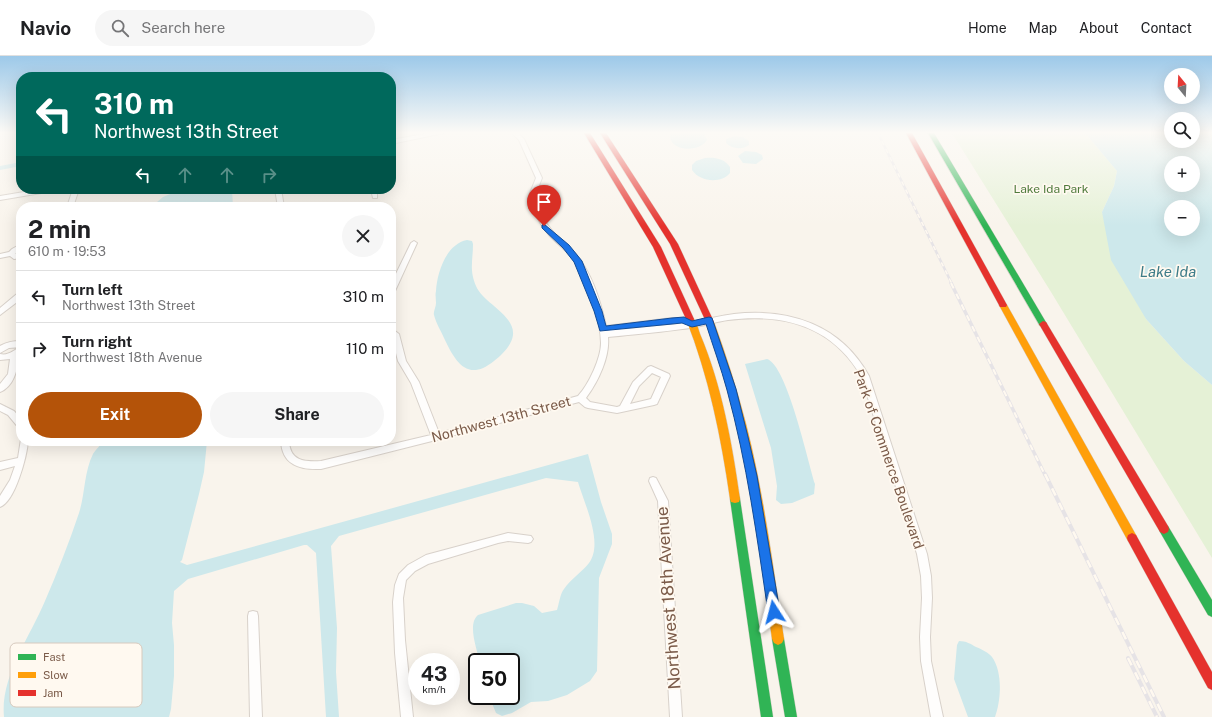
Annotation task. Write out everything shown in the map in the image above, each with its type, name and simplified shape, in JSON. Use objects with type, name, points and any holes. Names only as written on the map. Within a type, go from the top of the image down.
[{"type":"main road","points":[[606,164],[657,247],[692,324],[705,359],[742,476],[791,717]]},
{"type":"main road","points":[[623,164],[674,244],[709,320],[732,389],[767,717]]},
{"type":"main road","points":[[927,164],[1212,684]]},
{"type":"main road","points":[[949,164],[1212,611]]},
{"type":"street","points":[[532,164],[539,178],[531,195],[534,204],[544,226],[571,252],[582,267],[604,332],[692,324],[709,320]]},
{"type":"street","points":[[0,198],[24,194]]},
{"type":"street","points":[[375,194],[375,198]]},
{"type":"street","points":[[396,281],[414,243]]},
{"type":"street","points":[[0,256],[11,254],[16,249]]},
{"type":"street","points":[[11,254],[14,257],[16,257]]},
{"type":"street","points":[[0,312],[16,299]]},
{"type":"street","name":"Park of Commerce Boulevard","points":[[709,320],[762,315],[795,320],[817,329],[832,338],[845,348],[859,365],[865,376],[922,554],[926,576],[927,598],[925,637],[926,661],[937,717]]},
{"type":"street","name":"Northwest 13th Street","points":[[285,446],[285,450],[292,461],[308,466],[321,465],[436,437],[581,398],[586,394],[591,386],[606,345],[604,332]]},
{"type":"street","points":[[396,338],[402,361],[415,382],[436,437]]},
{"type":"street","points":[[0,350],[3,347],[16,344]]},
{"type":"street","points":[[0,357],[14,356],[14,369],[10,378],[0,389]]},
{"type":"street","points":[[581,398],[588,405],[617,410],[623,409],[654,402],[666,376],[651,369],[636,384],[623,409]]},
{"type":"street","points":[[0,407],[11,413],[16,419]]},
{"type":"street","points":[[0,503],[13,483],[23,446]]},
{"type":"street","points":[[0,466],[20,461]]},
{"type":"street","name":"Northwest 18th Avenue","points":[[653,481],[663,501],[676,717]]},
{"type":"street","points":[[407,717],[401,668],[399,630],[398,592],[401,580],[416,565],[426,560],[498,539],[528,539]]},
{"type":"street","points":[[252,616],[256,717]]},
{"type":"green space","name":"Lake Ida Park","points":[[971,164],[1111,164],[1117,171],[1114,186],[1102,212],[1146,319],[1184,361],[1212,385],[1212,558],[1051,292]]},
{"type":"water","points":[[728,164],[730,167],[730,173],[721,179],[705,179],[700,177],[692,170],[692,165]]},
{"type":"water","name":"Lake Ida","points":[[1111,164],[1164,164],[1164,192],[1200,192],[1200,164],[1212,164],[1212,385],[1184,361],[1146,319],[1111,260],[1102,212],[1114,186],[1117,171]]},
{"type":"water","points":[[170,194],[232,194],[233,202],[157,202]]},
{"type":"water","points":[[467,240],[472,241],[473,244],[472,270],[476,286],[485,298],[509,321],[513,335],[509,346],[500,356],[485,367],[476,370],[463,366],[458,361],[448,346],[437,324],[434,314],[438,276],[444,260],[453,247]]},
{"type":"water","points":[[767,359],[775,365],[789,395],[815,484],[814,494],[792,503],[781,504],[776,500],[777,486],[771,448],[745,364]]},
{"type":"water","points":[[99,446],[207,446],[204,472],[199,494],[182,560],[180,562],[187,565],[588,454],[601,502],[612,534],[612,544],[599,578],[597,671],[590,681],[567,695],[548,701],[531,702],[512,713],[502,716],[496,713],[493,705],[520,705],[520,653],[478,653],[477,651],[473,624],[478,615],[516,603],[534,606],[542,613],[557,610],[563,591],[589,563],[593,555],[594,534],[578,482],[546,478],[339,536],[331,546],[337,628],[336,672],[339,717],[326,717],[316,553],[307,545],[304,545],[188,579],[174,591],[172,623],[174,676],[169,717],[4,717],[4,702],[10,676],[10,707],[142,707],[142,643],[25,643],[45,601],[79,513],[90,461]]},
{"type":"water","points":[[959,641],[968,643],[985,651],[996,663],[1000,695],[995,717],[968,717],[954,679],[957,645]]},
{"type":"waterway","points":[[0,168],[16,165]]},
{"type":"railway","points":[[893,164],[952,284]]},
{"type":"railway","points":[[951,283],[1045,475]]},
{"type":"railway","points":[[1045,474],[1164,717]]},
{"type":"railway","points":[[1128,658],[1157,717]]},
{"type":"traffic: fast","points":[[949,164],[1043,324]]},
{"type":"traffic: fast","points":[[735,499],[767,717]]},
{"type":"traffic: fast","points":[[1164,529],[1212,611]]},
{"type":"traffic: fast","points":[[778,639],[791,717]]},
{"type":"traffic: slow","points":[[1003,305],[1132,538]]},
{"type":"traffic: slow","points":[[690,319],[713,384],[724,430],[735,499]]},
{"type":"traffic: slow","points":[[710,322],[741,424],[747,450],[762,531],[778,639]]},
{"type":"traffic: jam","points":[[606,164],[657,247],[690,319]]},
{"type":"traffic: jam","points":[[623,164],[674,244],[710,322]]},
{"type":"traffic: jam","points":[[926,164],[1003,305]]},
{"type":"traffic: jam","points":[[1043,324],[1164,529]]},
{"type":"traffic: jam","points":[[1132,538],[1212,684]]},
{"type":"route","points":[[544,226],[571,252],[582,267],[603,329],[684,320],[692,324],[709,320],[732,389],[744,437],[752,476],[774,612]]}]
